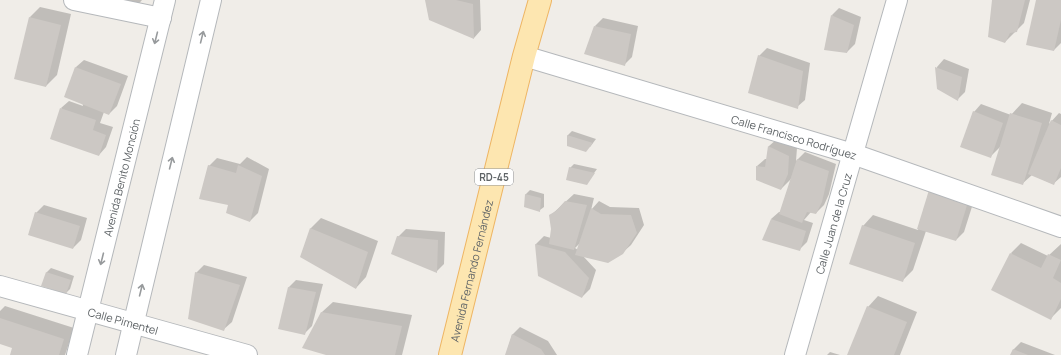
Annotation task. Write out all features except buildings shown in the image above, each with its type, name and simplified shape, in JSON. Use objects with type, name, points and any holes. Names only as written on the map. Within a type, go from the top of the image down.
[{"type":"main road","name":"Avenida Fernando Fernández","points":[[450,355],[524,56],[540,0]]},
{"type":"street","points":[[74,0],[163,9]]},
{"type":"street","points":[[126,355],[211,0]]},
{"type":"street","name":"Calle Juan de la Cruz","points":[[795,355],[897,0]]},
{"type":"street","name":"Avenida Benito Monción","points":[[77,355],[163,9]]},
{"type":"street","name":"Calle Francisco Rodríguez","points":[[524,56],[853,154],[1061,227]]},
{"type":"street","name":"Calle Pimentel","points":[[0,286],[247,355]]}]
